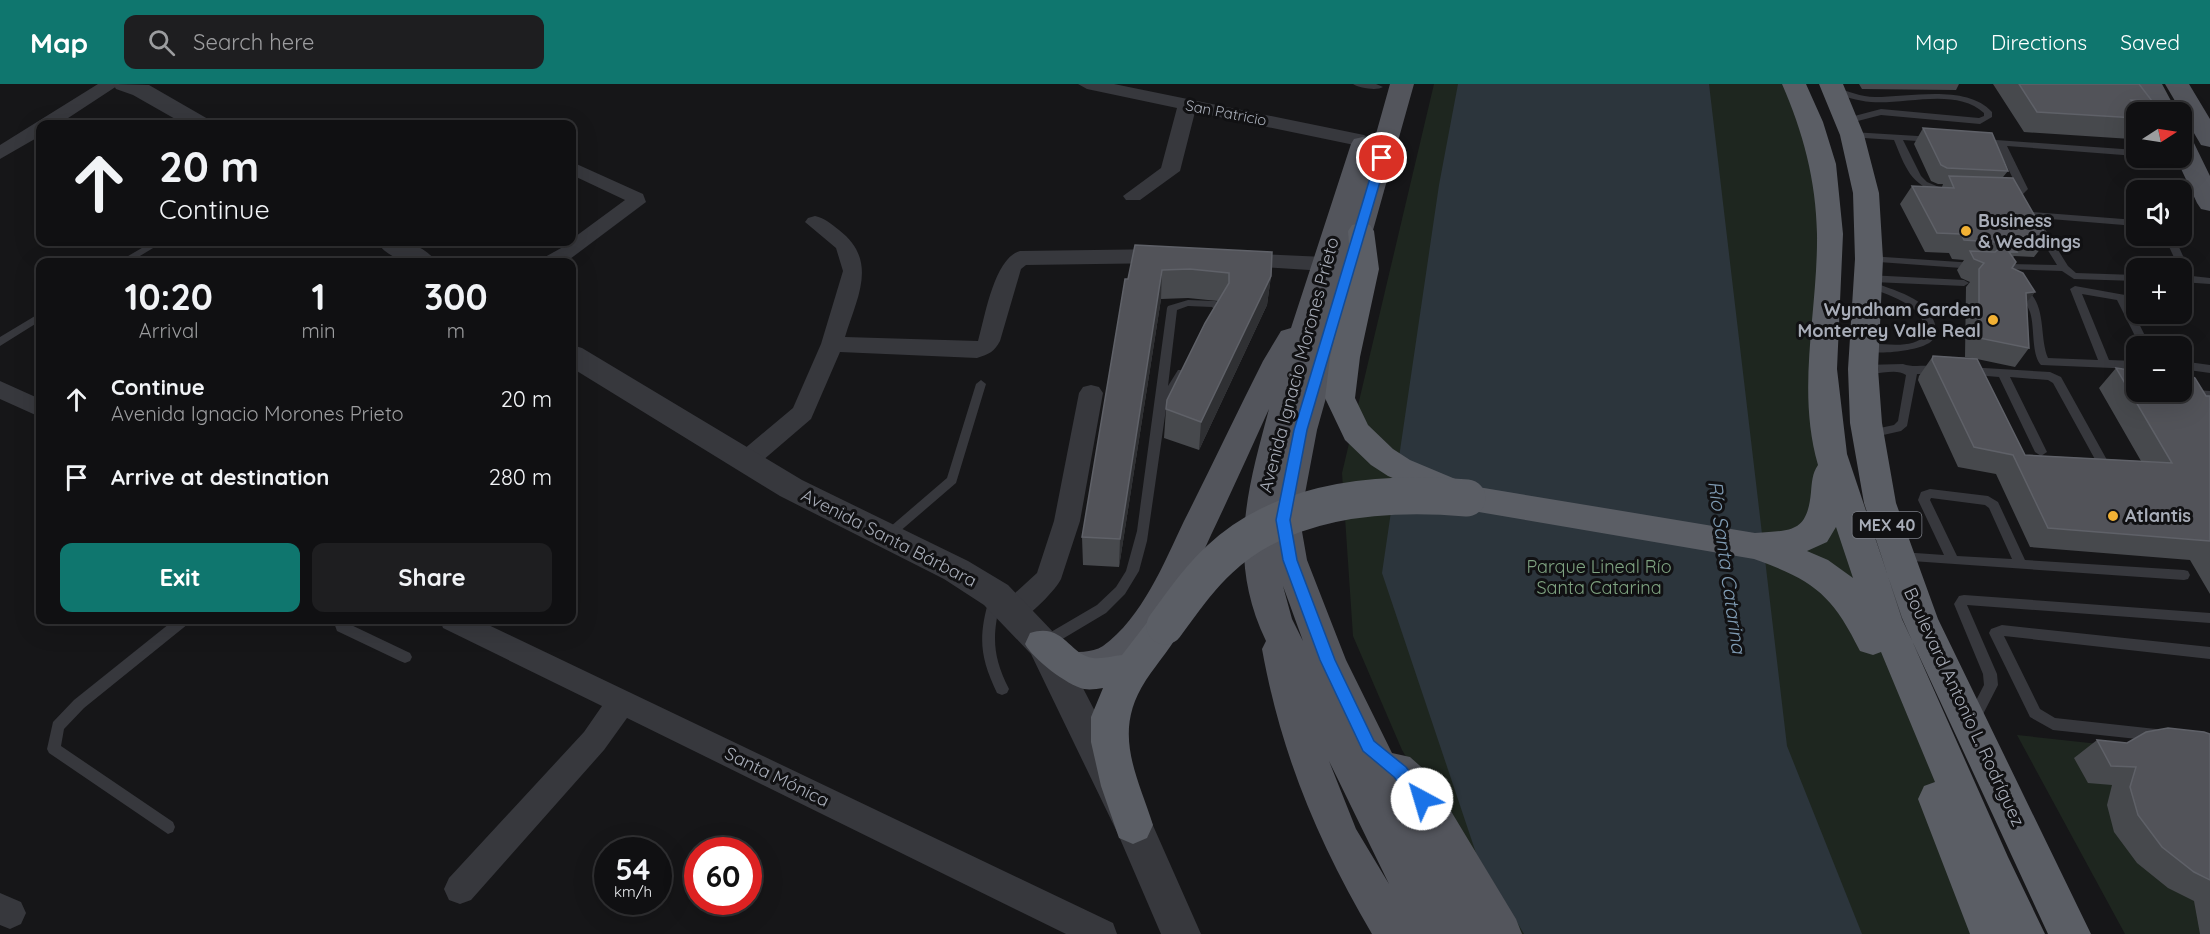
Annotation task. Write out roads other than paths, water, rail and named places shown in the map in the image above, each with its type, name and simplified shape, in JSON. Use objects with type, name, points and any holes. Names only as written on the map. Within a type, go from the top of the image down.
[{"type":"highway","name":"Boulevard Antonio L. Rodríguez","points":[[1794,84],[1811,122],[1823,164],[1830,234],[1822,369],[1831,454],[1884,618],[1993,871],[2024,934]]},
{"type":"highway","name":"Boulevard Antonio L. Rodríguez","points":[[1832,87],[1849,128],[1866,194],[1867,273],[1862,359],[1868,435],[1880,503],[1920,619],[2070,934]]},
{"type":"highway","points":[[1361,231],[1365,269],[1344,357],[1340,398],[1356,432],[1375,451],[1400,468],[1467,498]]},
{"type":"highway","points":[[1754,546],[1790,543],[1810,537],[1821,528],[1827,513],[1831,454]]},
{"type":"highway","points":[[1133,825],[1113,752],[1110,731],[1112,710],[1131,670],[1210,568],[1230,550],[1275,522],[1341,502],[1412,496],[1467,498],[1754,546],[1803,562],[1839,585],[1858,609],[1991,934]]},
{"type":"highway","points":[[1057,654],[1091,675],[1131,670]]},
{"type":"main road","points":[[2150,84],[2160,102]]},
{"type":"main road","points":[[2177,84],[2210,141]]},
{"type":"main road","name":"Avenida Ignacio Morones Prieto","points":[[1380,85],[1314,297],[1258,517],[1259,553],[1276,627],[1422,876]]},
{"type":"main road","name":"Avenida Ignacio Morones Prieto","points":[[1380,85],[1361,231],[1301,430],[1283,520],[1290,560],[1328,660],[1368,746],[1422,876],[1438,934]]},
{"type":"main road","points":[[2192,166],[2210,203]]},
{"type":"main road","points":[[1057,654],[1085,668],[1106,664],[1132,642],[1174,576],[1268,378],[1314,297]]},
{"type":"main road","points":[[1276,627],[1291,706],[1313,771],[1342,842],[1395,934]]},
{"type":"main road","points":[[1368,746],[1414,786],[1501,934]]},
{"type":"main road","points":[[1422,876],[1473,934]]},
{"type":"street","points":[[52,120],[111,84]]},
{"type":"street","points":[[124,84],[141,90],[193,120]]},
{"type":"street","name":"San Patricio","points":[[1088,84],[1364,141]]},
{"type":"street","points":[[1133,196],[1170,171],[1187,105]]},
{"type":"street","points":[[0,153],[36,130]]},
{"type":"street","points":[[576,170],[636,198],[636,202],[576,245]]},
{"type":"street","points":[[746,461],[803,412],[832,344],[854,271],[845,245],[815,222]]},
{"type":"street","points":[[397,246],[416,258]]},
{"type":"street","points":[[559,258],[575,246]]},
{"type":"street","points":[[832,344],[970,352],[981,349],[989,341],[1011,267],[1020,258],[1145,255],[1193,258]]},
{"type":"street","points":[[1217,259],[1325,264]]},
{"type":"street","name":"Avenida Santa Bárbara","points":[[576,357],[791,488],[977,581],[1004,603],[1057,654],[1181,934]]},
{"type":"street","points":[[0,389],[36,407]]},
{"type":"street","points":[[1004,603],[1048,579],[1067,521],[1091,393]]},
{"type":"street","name":"Santa Mónica","points":[[461,624],[1094,933]]},
{"type":"street","points":[[460,889],[594,741],[622,701]]},
{"type":"lane","points":[[1832,87],[1874,100],[1895,97],[1969,100],[1985,107],[1988,112],[1988,117],[1980,120],[1881,112],[1849,128]]},
{"type":"lane","points":[[1941,98],[1946,117]]},
{"type":"lane","points":[[1874,100],[1881,112]]},
{"type":"lane","points":[[1849,128],[1897,137],[1943,140]]},
{"type":"lane","points":[[1897,137],[1921,183],[1936,189],[1957,191]]},
{"type":"lane","points":[[1966,141],[2126,152]]},
{"type":"lane","points":[[2000,194],[2018,194],[2023,189],[2001,144]]},
{"type":"lane","points":[[2126,223],[2031,215],[2064,268],[2074,276],[2126,278]]},
{"type":"lane","points":[[130,258],[151,246]]},
{"type":"lane","points":[[1867,273],[1918,264],[1982,266]]},
{"type":"lane","points":[[1918,264],[1919,280]]},
{"type":"lane","points":[[2008,267],[2064,268]]},
{"type":"lane","points":[[1867,273],[1964,283]]},
{"type":"lane","points":[[1862,359],[1922,345],[1931,338],[1932,330],[1927,316],[1918,305],[1867,273]]},
{"type":"lane","points":[[2192,280],[2210,281]]},
{"type":"lane","points":[[2005,285],[2023,291],[2037,316],[2042,358],[2045,362],[2126,365]]},
{"type":"lane","points":[[2105,364],[2075,290],[2077,288],[2121,297],[2140,336]]},
{"type":"lane","points":[[1057,654],[1085,620],[1108,602],[1128,580],[1138,556],[1162,406],[1172,308],[1188,303],[1217,306],[1219,311],[1208,330]]},
{"type":"lane","points":[[0,342],[36,319]]},
{"type":"lane","points":[[1162,406],[1191,358]]},
{"type":"lane","points":[[1862,359],[1909,370],[2046,374],[2057,380],[2101,460]]},
{"type":"lane","points":[[2192,367],[2210,369]]},
{"type":"lane","points":[[1868,435],[1897,428],[1903,423],[1912,374],[1909,370]]},
{"type":"lane","points":[[2002,372],[2041,452]]},
{"type":"lane","points":[[887,536],[952,480],[981,384]]},
{"type":"lane","points":[[2192,393],[2210,395]]},
{"type":"lane","points":[[1953,560],[1924,500],[1925,495],[1930,493],[1988,501],[1994,505],[2021,565]]},
{"type":"lane","points":[[1897,557],[2184,575]]},
{"type":"lane","points":[[1970,727],[1991,685],[1990,674],[1960,604],[1964,600],[2210,618]]},
{"type":"lane","points":[[1002,689],[987,657],[986,630],[1004,603]]},
{"type":"lane","points":[[168,828],[54,750],[58,726],[79,704],[178,624]]},
{"type":"lane","points":[[341,624],[342,627],[405,657]]},
{"type":"lane","points":[[2165,736],[2053,724],[2043,720],[2035,713],[1996,633],[2001,630],[2210,653]]},
{"type":"water","name":"Río Santa Catarina","points":[[1458,84],[1709,84],[1787,746],[1862,934],[1524,934],[1476,853],[1382,573],[1439,185]]},
{"type":"place","name":"Business & Weddings","points":[[1966,231]]},
{"type":"place","name":"Wyndham Garden Monterrey Valle Real","points":[[1993,320]]},
{"type":"place","name":"Atlantis","points":[[2113,516]]},
{"type":"park label","name":"Parque Lineal Río Santa Catarina","points":[[1599,577]]}]
